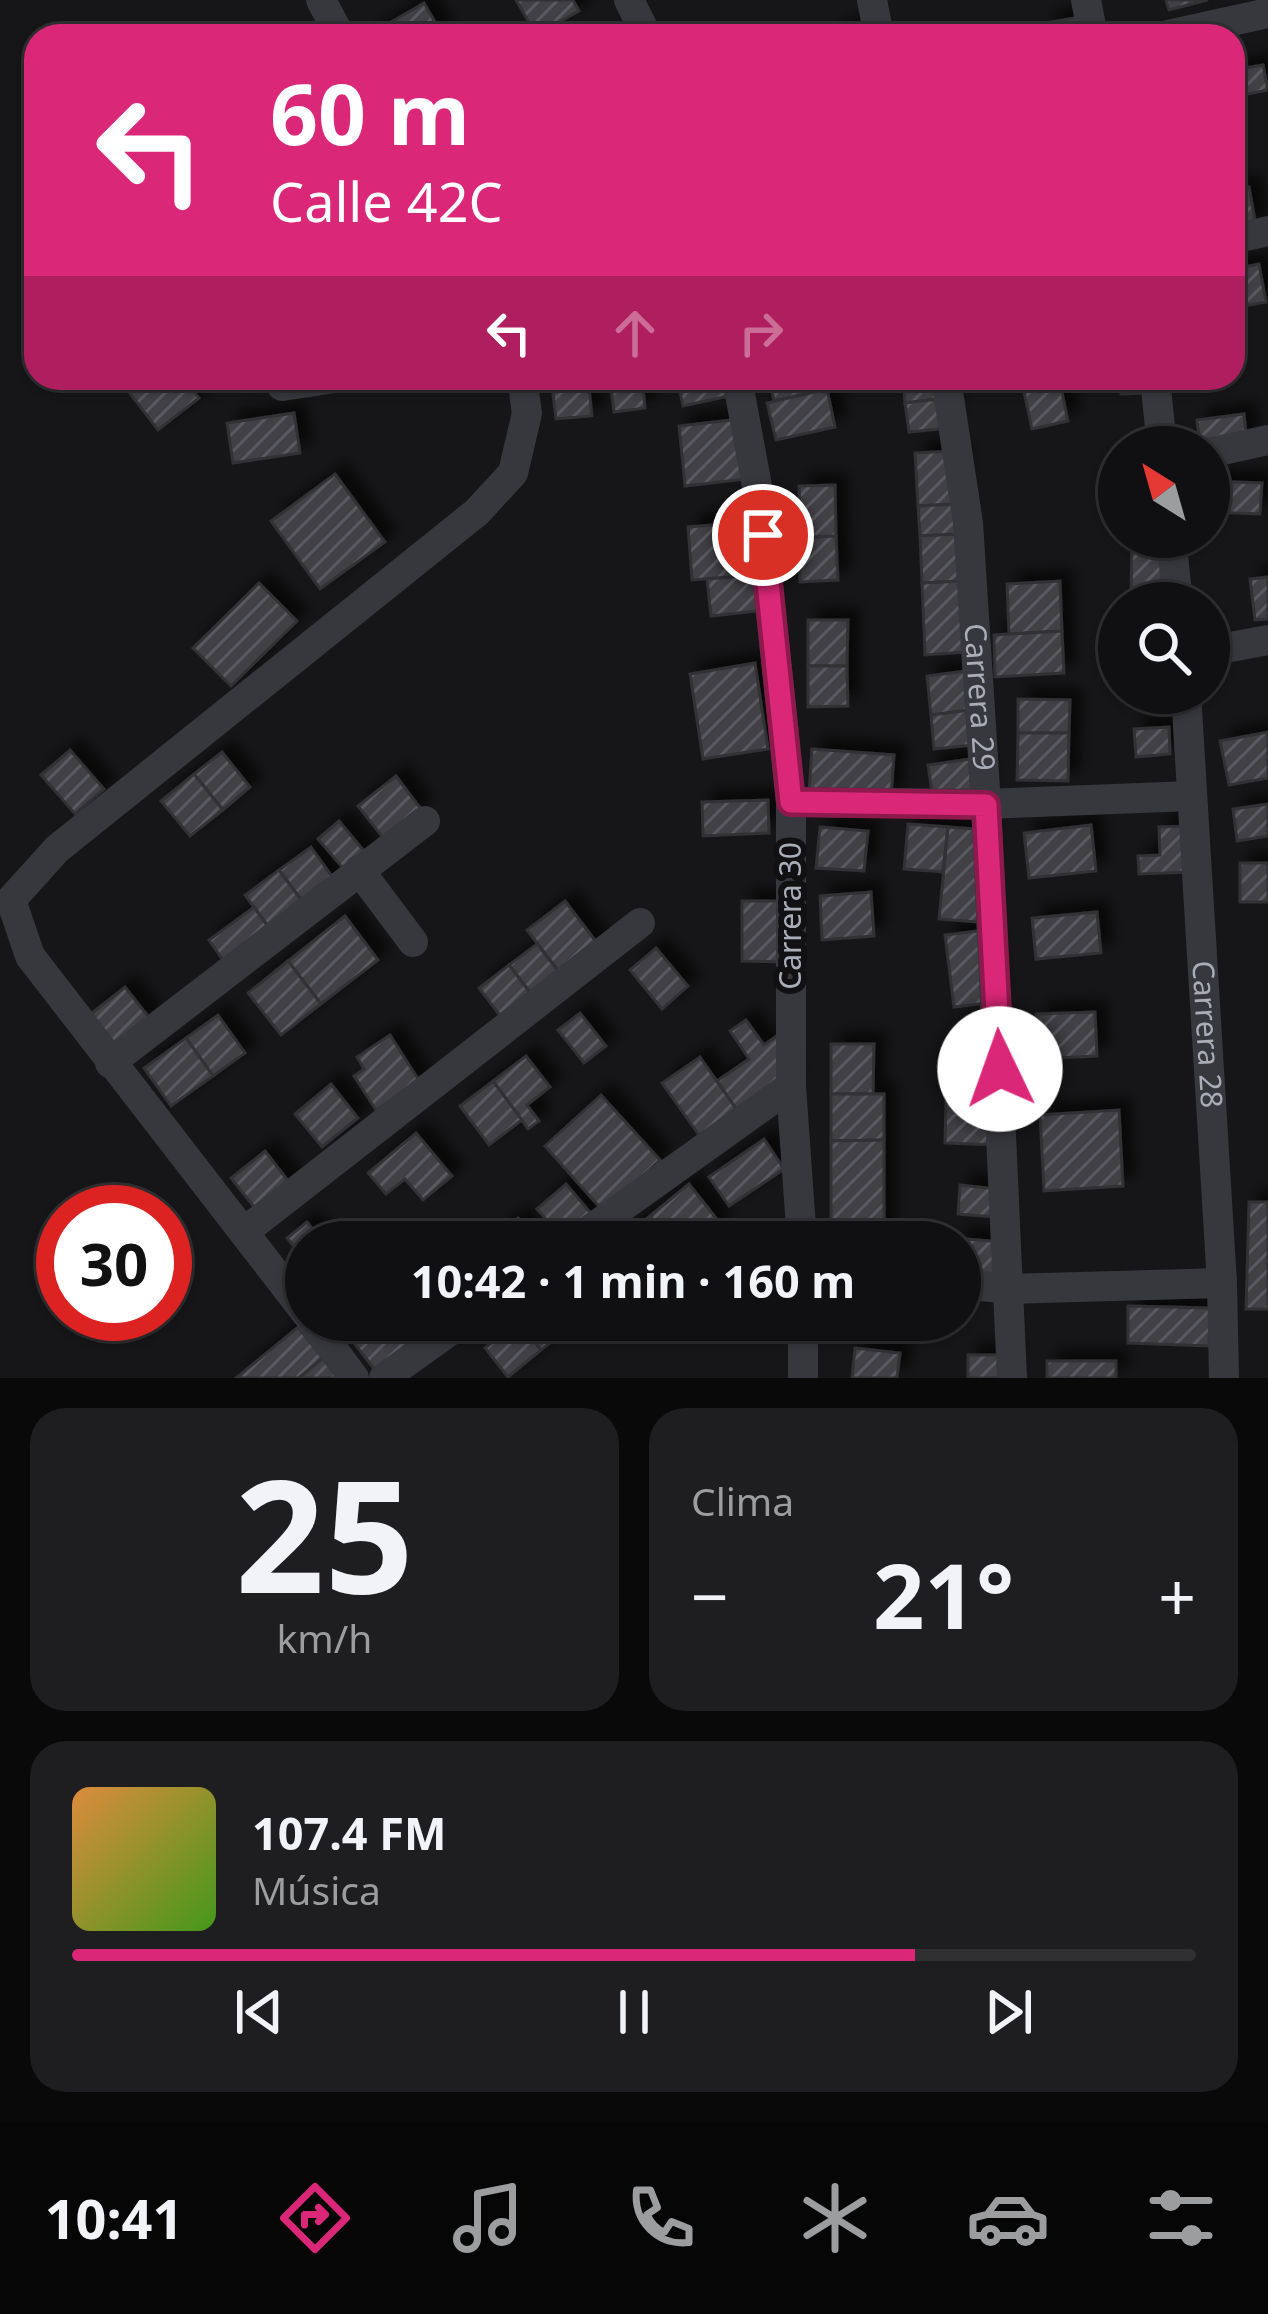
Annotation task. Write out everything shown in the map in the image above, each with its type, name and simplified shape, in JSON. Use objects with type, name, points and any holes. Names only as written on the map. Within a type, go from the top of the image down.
[{"type":"street","points":[[1218,24],[1268,13]]},
{"type":"street","points":[[285,1285],[30,956],[11,900],[57,849],[477,512],[513,473],[526,412],[523,390]]},
{"type":"street","name":"Carrera 30","points":[[739,390],[758,490],[791,802],[791,1086],[801,1221]]},
{"type":"street","name":"Carrera 29","points":[[948,390],[968,523],[1012,1378]]},
{"type":"street","points":[[1156,390],[1160,426]]},
{"type":"street","points":[[1230,448],[1268,440]]},
{"type":"street","points":[[1230,647],[1268,640]]},
{"type":"street","name":"Carrera 28","points":[[1187,714],[1224,1378]]},
{"type":"street","points":[[791,802],[986,805],[1192,796]]},
{"type":"street","points":[[110,1063],[425,820]]},
{"type":"street","points":[[359,871],[413,942]]},
{"type":"street","points":[[245,1231],[640,923]]},
{"type":"street","points":[[602,1221],[791,1086]]},
{"type":"street","points":[[981,1286],[1222,1283]]},
{"type":"street","points":[[327,1341],[354,1378]]},
{"type":"street","points":[[384,1378],[436,1341]]},
{"type":"street","points":[[803,1341],[803,1378]]},
{"type":"building","points":[[516,0],[573,0],[579,11],[556,24],[530,24]]},
{"type":"building","points":[[1166,0],[1208,0],[1169,10]]},
{"type":"building","points":[[424,3],[436,24],[388,24]]},
{"type":"building","points":[[1081,17],[1082,24],[1045,24]]},
{"type":"building","points":[[1263,65],[1268,90],[1245,95],[1245,68]]},
{"type":"building","points":[[1249,187],[1256,226],[1245,228],[1245,188]]},
{"type":"building","points":[[1259,264],[1266,302],[1245,306],[1245,267]]},
{"type":"building","points":[[127,390],[193,390],[199,398],[158,430]]},
{"type":"building","points":[[552,390],[589,390],[592,416],[556,419]]},
{"type":"building","points":[[611,390],[643,390],[645,408],[614,412]]},
{"type":"building","points":[[680,390],[728,390],[729,396],[683,406]]},
{"type":"building","points":[[772,390],[809,390],[810,393],[774,401]]},
{"type":"building","points":[[827,390],[835,427],[776,440],[767,403]]},
{"type":"building","points":[[904,390],[946,390],[947,398],[905,403]]},
{"type":"building","points":[[1024,390],[1062,390],[1068,421],[1032,429]]},
{"type":"building","points":[[1121,390],[1147,390],[1147,393],[1121,394]]},
{"type":"building","points":[[947,398],[950,428],[909,432],[905,403]]},
{"type":"building","points":[[294,413],[300,453],[233,463],[227,423]]},
{"type":"building","points":[[1244,414],[1247,444],[1230,445],[1230,426],[1198,426],[1197,420]]},
{"type":"building","points":[[740,419],[746,479],[685,486],[679,426]]},
{"type":"building","points":[[956,451],[959,504],[918,506],[915,453]]},
{"type":"building","points":[[335,474],[385,542],[320,589],[271,521]]},
{"type":"building","points":[[1230,482],[1262,483],[1260,514],[1230,513]]},
{"type":"building","points":[[835,485],[836,536],[801,538],[799,486]]},
{"type":"building","points":[[959,504],[960,534],[920,536],[918,506]]},
{"type":"building","points":[[750,522],[755,575],[692,580],[688,527]]},
{"type":"building","points":[[960,534],[962,581],[922,583],[920,536]]},
{"type":"building","points":[[836,536],[838,580],[800,582],[798,538]]},
{"type":"building","points":[[1132,558],[1163,558],[1162,582],[1131,582]]},
{"type":"building","points":[[755,575],[758,611],[711,616],[707,579]]},
{"type":"building","points":[[1268,577],[1268,619],[1255,620],[1250,579]]},
{"type":"building","points":[[962,581],[966,652],[925,655],[922,583]]},
{"type":"building","points":[[1060,581],[1062,631],[1009,634],[1007,584]]},
{"type":"building","points":[[259,583],[297,621],[231,686],[193,648]]},
{"type":"building","points":[[808,620],[848,620],[847,666],[808,666]]},
{"type":"building","points":[[1062,631],[1064,673],[995,677],[994,635]]},
{"type":"building","points":[[755,663],[768,749],[703,759],[690,674]]},
{"type":"building","points":[[808,666],[847,666],[848,706],[808,707]]},
{"type":"building","points":[[966,671],[970,710],[931,715],[927,676]]},
{"type":"building","points":[[1018,699],[1070,700],[1069,733],[1018,733]]},
{"type":"building","points":[[970,710],[974,745],[934,749],[931,715]]},
{"type":"building","points":[[1169,727],[1170,754],[1136,757],[1134,729]]},
{"type":"building","points":[[1268,732],[1268,778],[1229,785],[1220,741]]},
{"type":"building","points":[[1018,733],[1069,733],[1068,781],[1017,780]]},
{"type":"building","points":[[812,749],[894,755],[891,797],[809,791]]},
{"type":"building","points":[[70,750],[104,789],[75,814],[41,775]]},
{"type":"building","points":[[222,752],[250,787],[223,810],[194,774]]},
{"type":"building","points":[[978,758],[982,793],[933,799],[928,765]]},
{"type":"building","points":[[194,774],[223,810],[190,836],[161,801]]},
{"type":"building","points":[[396,776],[421,809],[384,839],[358,806]]},
{"type":"building","points":[[768,800],[769,833],[703,836],[702,802]]},
{"type":"building","points":[[1268,804],[1268,836],[1237,841],[1233,809]]},
{"type":"building","points":[[339,821],[369,857],[348,874],[318,839]]},
{"type":"building","points":[[908,824],[948,827],[943,872],[904,869]]},
{"type":"building","points":[[1091,825],[1096,871],[1029,878],[1024,833]]},
{"type":"building","points":[[1190,826],[1191,872],[1139,874],[1138,856],[1160,855],[1159,827]]},
{"type":"building","points":[[820,827],[868,831],[864,871],[816,868]]},
{"type":"building","points":[[948,827],[987,830],[978,922],[939,919]]},
{"type":"building","points":[[311,847],[338,885],[307,908],[279,870]]},
{"type":"building","points":[[1240,863],[1268,863],[1268,902],[1240,902]]},
{"type":"building","points":[[279,870],[307,908],[272,932],[245,895]]},
{"type":"building","points":[[871,892],[874,936],[822,940],[820,896]]},
{"type":"building","points":[[565,901],[601,948],[563,977],[527,930]]},
{"type":"building","points":[[742,901],[785,901],[784,962],[742,961]]},
{"type":"building","points":[[254,907],[272,932],[227,966],[209,940]]},
{"type":"building","points":[[1097,912],[1101,953],[1036,959],[1032,918]]},
{"type":"building","points":[[345,916],[378,960],[321,1004],[288,961]]},
{"type":"building","points":[[986,930],[996,1002],[954,1007],[945,935]]},
{"type":"building","points":[[537,944],[563,977],[535,999],[509,965]]},
{"type":"building","points":[[656,948],[688,986],[662,1009],[630,970]]},
{"type":"building","points":[[288,961],[321,1004],[281,1035],[248,993]]},
{"type":"building","points":[[509,965],[535,999],[504,1021],[479,988]]},
{"type":"building","points":[[125,987],[151,1020],[114,1049],[88,1016]]},
{"type":"building","points":[[1095,1012],[1097,1056],[1038,1059],[1036,1014]]},
{"type":"building","points":[[580,1013],[606,1046],[584,1063],[558,1030]]},
{"type":"building","points":[[218,1015],[245,1053],[213,1076],[186,1038]]},
{"type":"building","points":[[746,1020],[764,1045],[778,1035],[789,1081],[741,1116],[717,1081],[749,1059],[730,1031]]},
{"type":"building","points":[[390,1035],[420,1082],[376,1110],[354,1076],[364,1069],[357,1057]]},
{"type":"building","points":[[186,1038],[213,1076],[171,1106],[144,1068]]},
{"type":"building","points":[[831,1044],[874,1044],[873,1094],[831,1094]]},
{"type":"building","points":[[994,1051],[997,1090],[946,1094],[944,1055]]},
{"type":"building","points":[[526,1056],[550,1087],[527,1105],[539,1121],[528,1129],[493,1081]]},
{"type":"building","points":[[700,1057],[741,1116],[704,1142],[662,1083]]},
{"type":"building","points":[[493,1081],[522,1120],[489,1145],[460,1106]]},
{"type":"building","points":[[331,1084],[358,1118],[322,1147],[295,1114]]},
{"type":"building","points":[[831,1094],[884,1094],[884,1140],[831,1141]]},
{"type":"building","points":[[601,1095],[660,1160],[604,1212],[545,1146]]},
{"type":"building","points":[[946,1102],[1000,1104],[999,1145],[945,1143]]},
{"type":"building","points":[[1119,1110],[1123,1186],[1044,1191],[1040,1115]]},
{"type":"building","points":[[416,1133],[452,1176],[423,1200],[405,1179],[386,1194],[368,1173]]},
{"type":"building","points":[[764,1139],[784,1169],[729,1206],[709,1177]]},
{"type":"building","points":[[884,1140],[884,1221],[831,1221],[831,1141]]},
{"type":"building","points":[[265,1151],[296,1191],[262,1217],[231,1178]]},
{"type":"building","points":[[566,1184],[595,1218],[548,1221],[537,1209]]},
{"type":"building","points":[[689,1184],[718,1221],[654,1221],[650,1216]]},
{"type":"building","points":[[960,1185],[997,1189],[995,1217],[958,1214]]},
{"type":"building","points":[[1249,1202],[1268,1202],[1268,1309],[1246,1309]]},
{"type":"building","points":[[981,1240],[1004,1242],[1000,1282],[981,1281]]},
{"type":"building","points":[[1128,1306],[1210,1308],[1209,1346],[1128,1343]]},
{"type":"building","points":[[285,1338],[309,1341],[323,1358],[299,1378],[236,1378]]},
{"type":"building","points":[[352,1341],[409,1341],[416,1350],[381,1378]]},
{"type":"building","points":[[494,1341],[534,1341],[541,1350],[508,1377],[485,1348]]},
{"type":"building","points":[[855,1348],[900,1353],[897,1378],[852,1378]]},
{"type":"building","points":[[968,1355],[1009,1355],[1009,1378],[968,1378]]},
{"type":"building","points":[[323,1358],[339,1378],[299,1378]]},
{"type":"building","points":[[1047,1361],[1116,1361],[1116,1378],[1047,1378]]},
{"type":"route","points":[[763,535],[791,802],[986,805],[1000,1069]]}]
